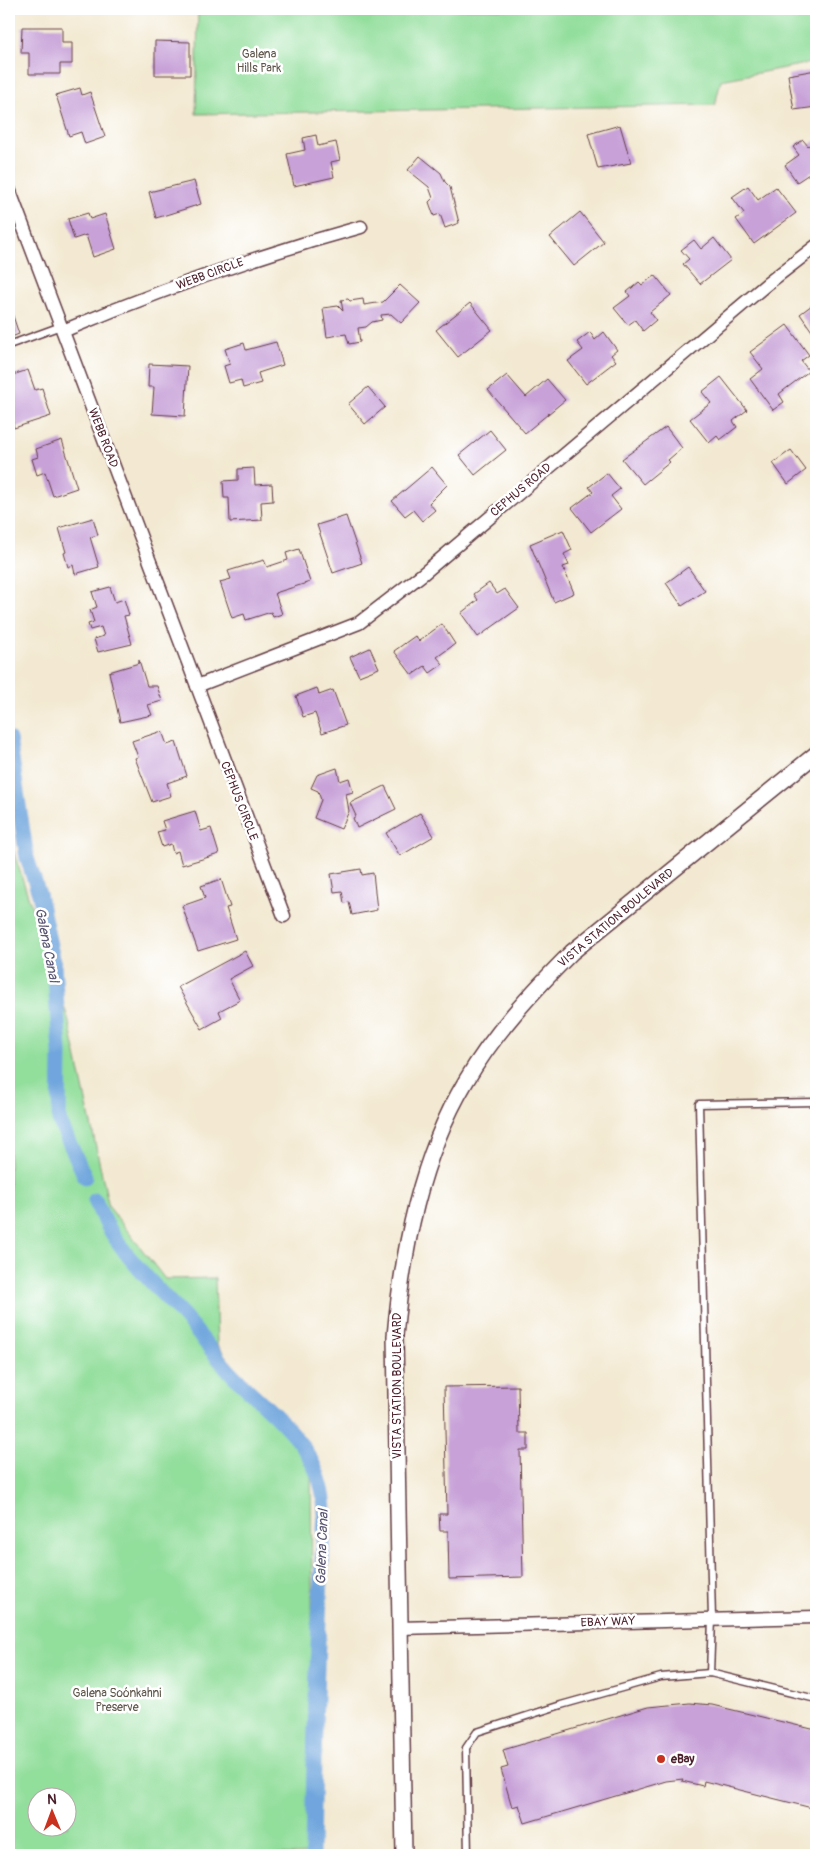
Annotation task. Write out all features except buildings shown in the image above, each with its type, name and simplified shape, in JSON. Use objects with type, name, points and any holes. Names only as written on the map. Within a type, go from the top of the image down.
[{"type":"street","name":"WEBB ROAD","points":[[9,189],[197,686]]},
{"type":"street","name":"WEBB CIRCLE","points":[[62,329],[245,262],[361,227]]},
{"type":"street","name":"CEPHUS ROAD","points":[[197,686],[359,622],[424,573],[767,284],[816,246]]},
{"type":"street","name":"CEPHUS CIRCLE","points":[[197,686],[284,916]]},
{"type":"street","name":"VISTA STATION BOULEVARD","points":[[404,1855],[396,1319],[403,1265],[416,1206],[429,1163],[444,1124],[465,1082],[490,1045],[541,984],[566,958],[816,754]]},
{"type":"street","name":"EBAY WAY","points":[[400,1628],[816,1617]]},
{"type":"lane","points":[[9,345],[62,329]]},
{"type":"lane","points":[[710,1673],[712,1619],[699,1104],[816,1102]]},
{"type":"lane","points":[[468,1855],[466,1748],[474,1734],[561,1704],[661,1677],[710,1673],[816,1699]]},
{"type":"green space","name":"Galena Hills Park","points":[[198,9],[816,9],[816,62],[721,80],[715,105],[196,114]]},
{"type":"green space","name":"Galena Soónkahni Preserve","points":[[9,838],[68,1018],[109,1207],[165,1279],[215,1278],[217,1345],[311,1465],[314,1855],[9,1855]]},
{"type":"waterway","name":"Galena Canal","points":[[9,739],[27,858],[39,894],[54,964],[60,1052],[59,1120],[85,1177]]},
{"type":"waterway","name":"Galena Canal","points":[[95,1200],[112,1233],[134,1263],[184,1317],[220,1361],[294,1436],[307,1453],[323,1492],[325,1515],[316,1685],[312,1855]]},
{"type":"place","name":"eBay","points":[[661,1759]]}]
